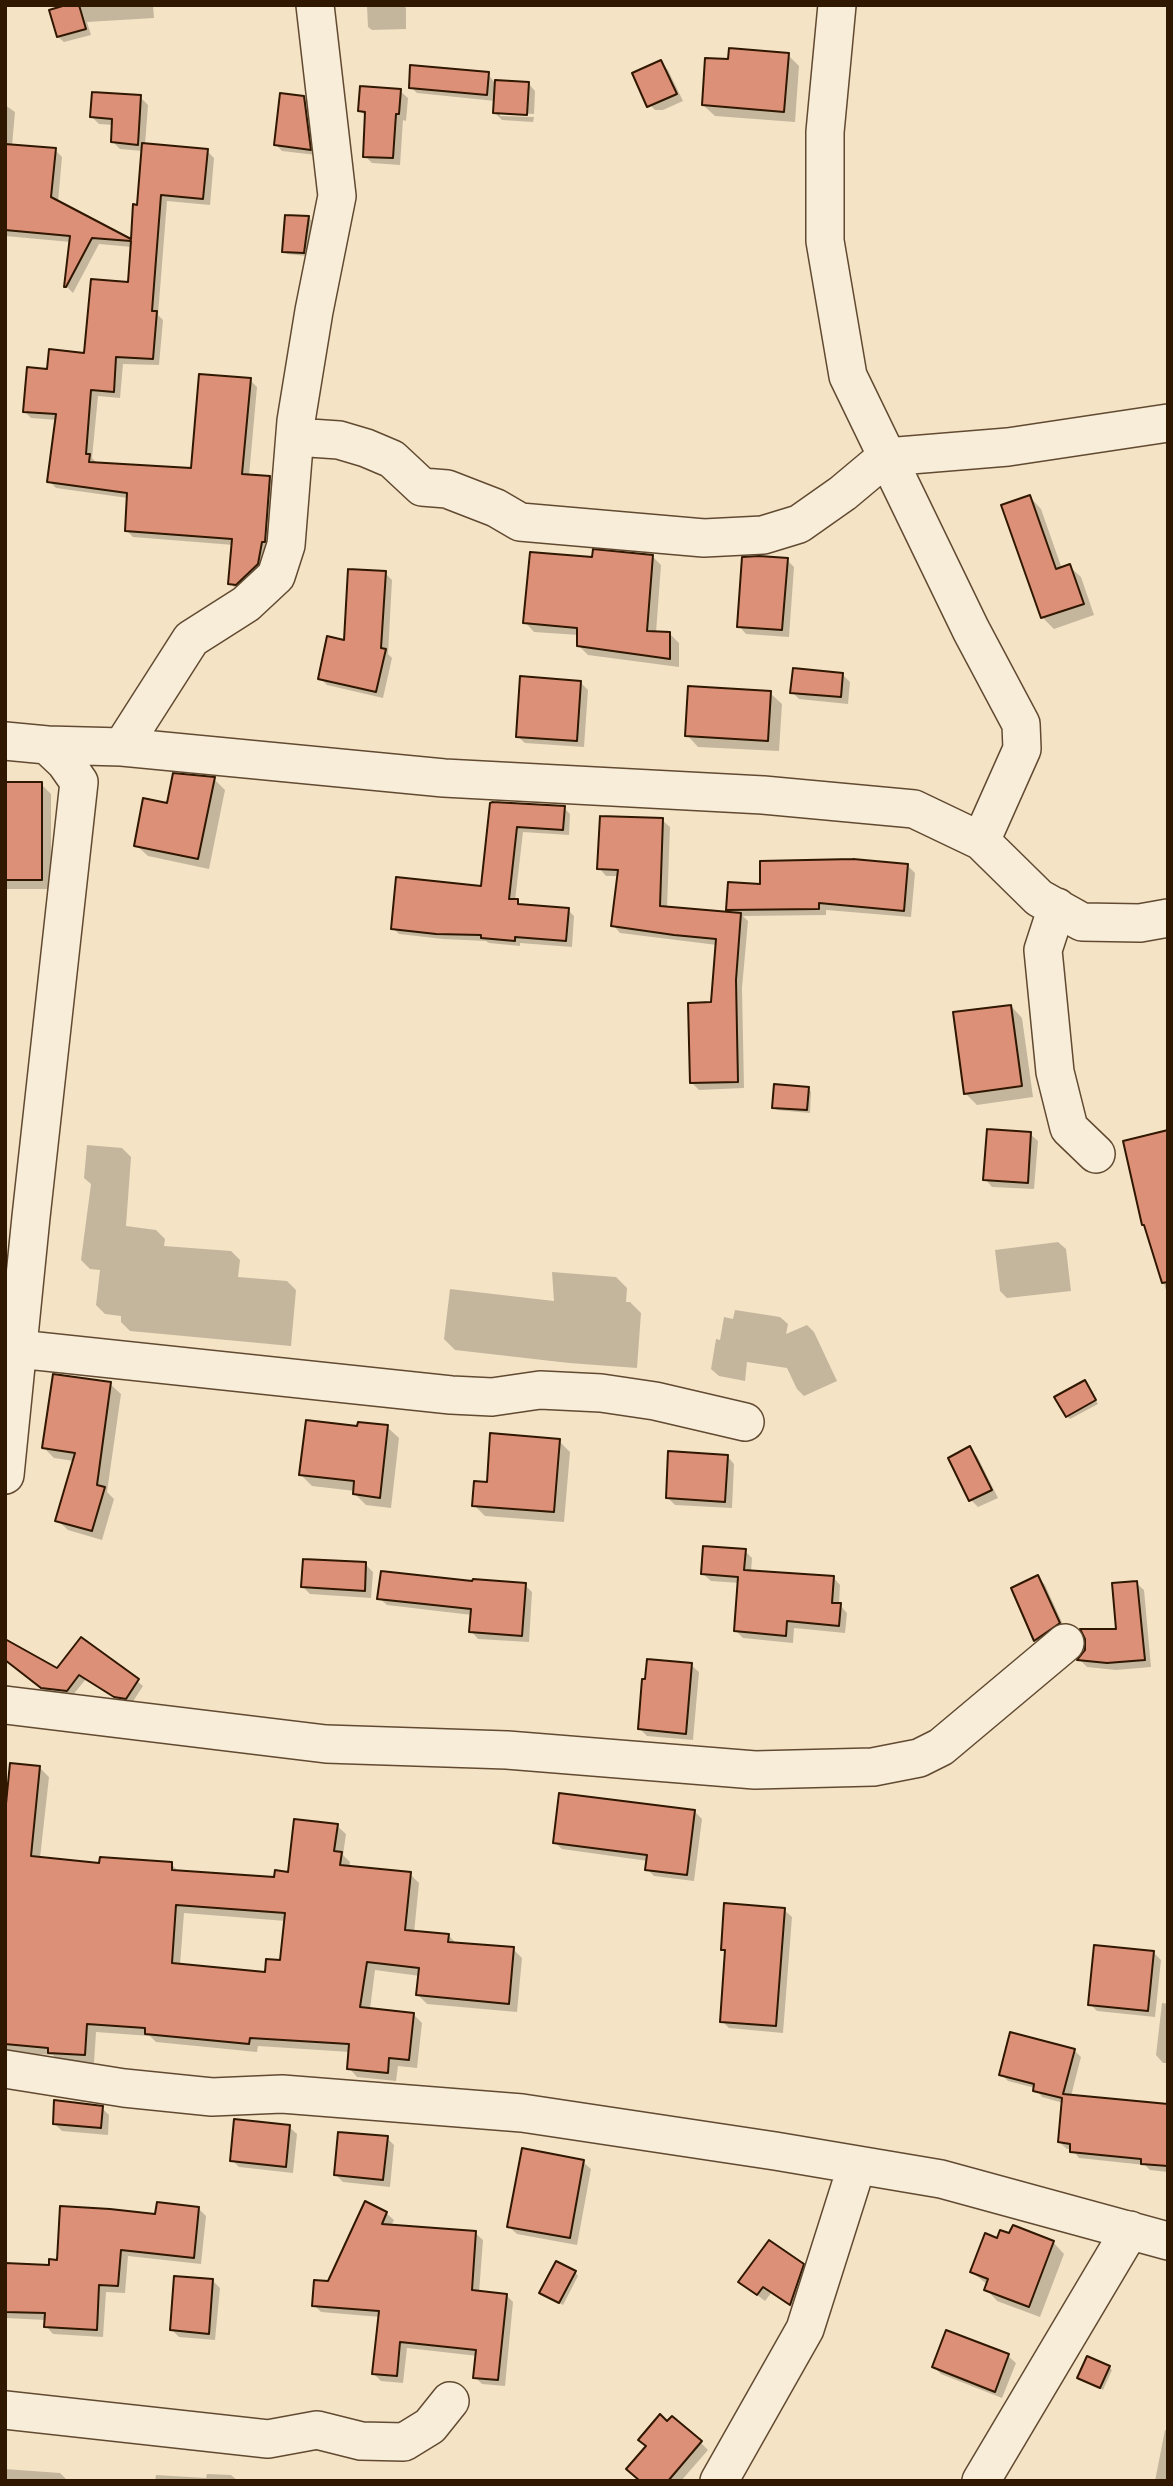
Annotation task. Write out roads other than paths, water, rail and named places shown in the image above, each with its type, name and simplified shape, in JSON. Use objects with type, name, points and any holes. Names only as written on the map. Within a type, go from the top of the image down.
[{"type":"street","points":[[122,747],[191,639],[246,604],[276,576],[285,545],[295,437],[314,311],[337,196],[315,5]]},
{"type":"street","points":[[837,5],[825,132],[825,241],[848,376],[971,631],[1021,724],[1022,749],[982,841]]},
{"type":"street","points":[[295,437],[340,440],[366,447],[392,459],[422,487],[447,489],[496,508],[520,522],[705,538],[764,536],[799,524],[843,493],[886,457],[1008,447],[1168,423]]},
{"type":"street","points":[[5,741],[122,747],[444,778],[763,795],[914,808],[982,841],[1039,898],[1082,922],[1140,923],[1168,918]]},
{"type":"street","points":[[5,1475],[18,1349],[18,1216],[79,782],[65,762],[47,745]]},
{"type":"street","points":[[1057,907],[1043,950],[1055,1072],[1069,1128],[1096,1154]]},
{"type":"street","points":[[18,1349],[452,1395],[492,1397],[540,1390],[601,1393],[655,1401],[745,1422]]},
{"type":"street","points":[[5,1705],[326,1745],[507,1750],[755,1770],[873,1767],[919,1758],[941,1747],[1065,1643]]},
{"type":"street","points":[[5,2069],[124,2088],[200,2096],[282,2094],[522,2113],[941,2179],[1168,2241]]},
{"type":"street","points":[[719,2481],[804,2329],[857,2165]]},
{"type":"street","points":[[981,2481],[1130,2230]]},
{"type":"street","points":[[5,2410],[268,2440],[317,2430],[361,2441],[404,2442],[430,2426],[450,2401]]}]
